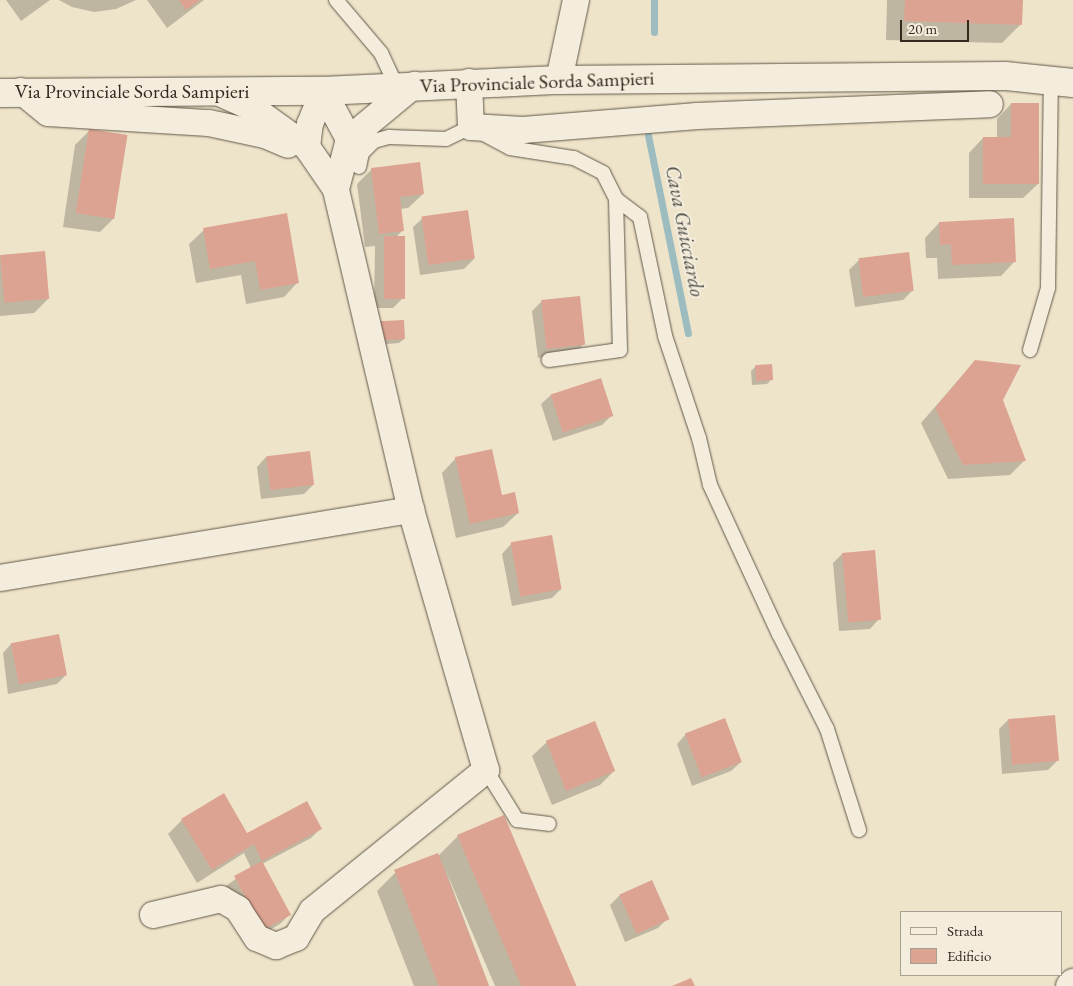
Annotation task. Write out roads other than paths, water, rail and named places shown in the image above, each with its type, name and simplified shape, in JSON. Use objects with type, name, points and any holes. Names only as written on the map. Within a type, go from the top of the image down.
[{"type":"street","points":[[559,80],[576,0]]},
{"type":"street","name":"Via Provinciale Sorda Sampieri","points":[[10,92],[323,91],[468,82],[559,80],[995,76],[1062,81]]},
{"type":"street","points":[[468,82],[471,127],[523,130],[697,116],[990,104]]},
{"type":"street","points":[[336,189],[349,139],[406,86]]},
{"type":"street","points":[[153,915],[221,899],[238,909],[258,938],[276,946],[296,938],[312,911],[486,770],[411,510],[336,189],[313,156],[251,107],[212,90]]},
{"type":"street","points":[[323,91],[349,139]]},
{"type":"street","points":[[313,156],[310,124],[323,91]]},
{"type":"street","points":[[10,92],[48,113],[209,123],[265,136],[313,156]]},
{"type":"street","points":[[0,578],[411,510]]},
{"type":"street","points":[[1069,986],[1073,982]]},
{"type":"lane","points":[[336,0],[382,53],[406,86]]},
{"type":"lane","points":[[1030,350],[1048,288],[1062,81]]},
{"type":"lane","points":[[360,167],[362,153],[374,141],[389,137],[446,139],[471,127],[510,148],[574,158],[603,173],[616,200],[620,350],[549,360]]},
{"type":"lane","points":[[616,200],[640,217],[665,336],[699,438],[710,485],[779,634],[827,729],[859,830]]},
{"type":"lane","points":[[486,770],[517,820],[549,824]]},
{"type":"waterway","name":"Cava Guicciardo","points":[[654,0],[654,32]]},
{"type":"waterway","name":"Cava Guicciardo","points":[[648,135],[688,333]]}]
